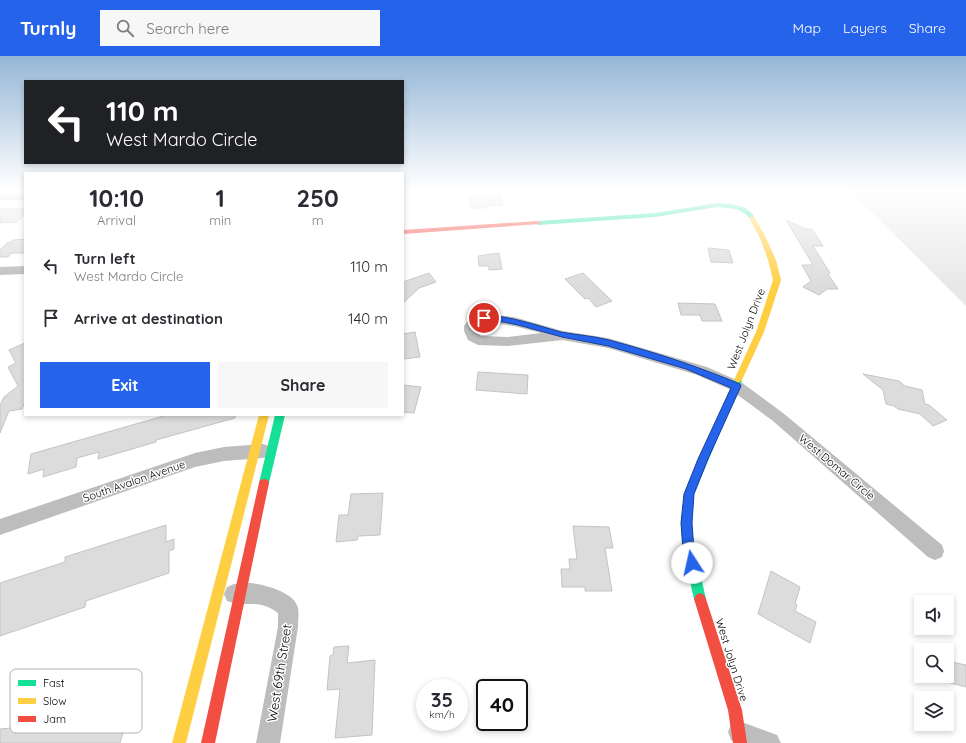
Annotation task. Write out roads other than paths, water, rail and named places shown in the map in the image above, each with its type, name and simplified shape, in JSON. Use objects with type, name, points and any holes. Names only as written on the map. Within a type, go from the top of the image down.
[{"type":"street","name":"West Jolyn Drive","points":[[404,232],[553,222]]},
{"type":"street","name":"West Jolyn Drive","points":[[740,738],[735,710],[700,599],[689,551],[686,523],[689,494],[703,459],[760,332],[777,280],[772,260],[754,222]]},
{"type":"street","points":[[0,271],[24,270]]},
{"type":"street","points":[[484,318],[498,318],[562,335],[506,341],[487,341],[477,339],[472,335],[470,325],[475,321],[484,318]]},
{"type":"street","name":"West Domar Circle","points":[[562,335],[608,343],[662,358],[702,371],[736,386],[778,417],[935,551]]},
{"type":"street","points":[[179,743],[264,416]]},
{"type":"street","points":[[208,743],[280,416]]},
{"type":"street","name":"South Avalon Avenue","points":[[0,527],[195,460],[224,454],[272,451]]},
{"type":"street","name":"West 69th Street","points":[[217,595],[255,593],[274,597],[288,608],[288,627],[268,743]]},
{"type":"street","points":[[740,738],[769,743]]}]
